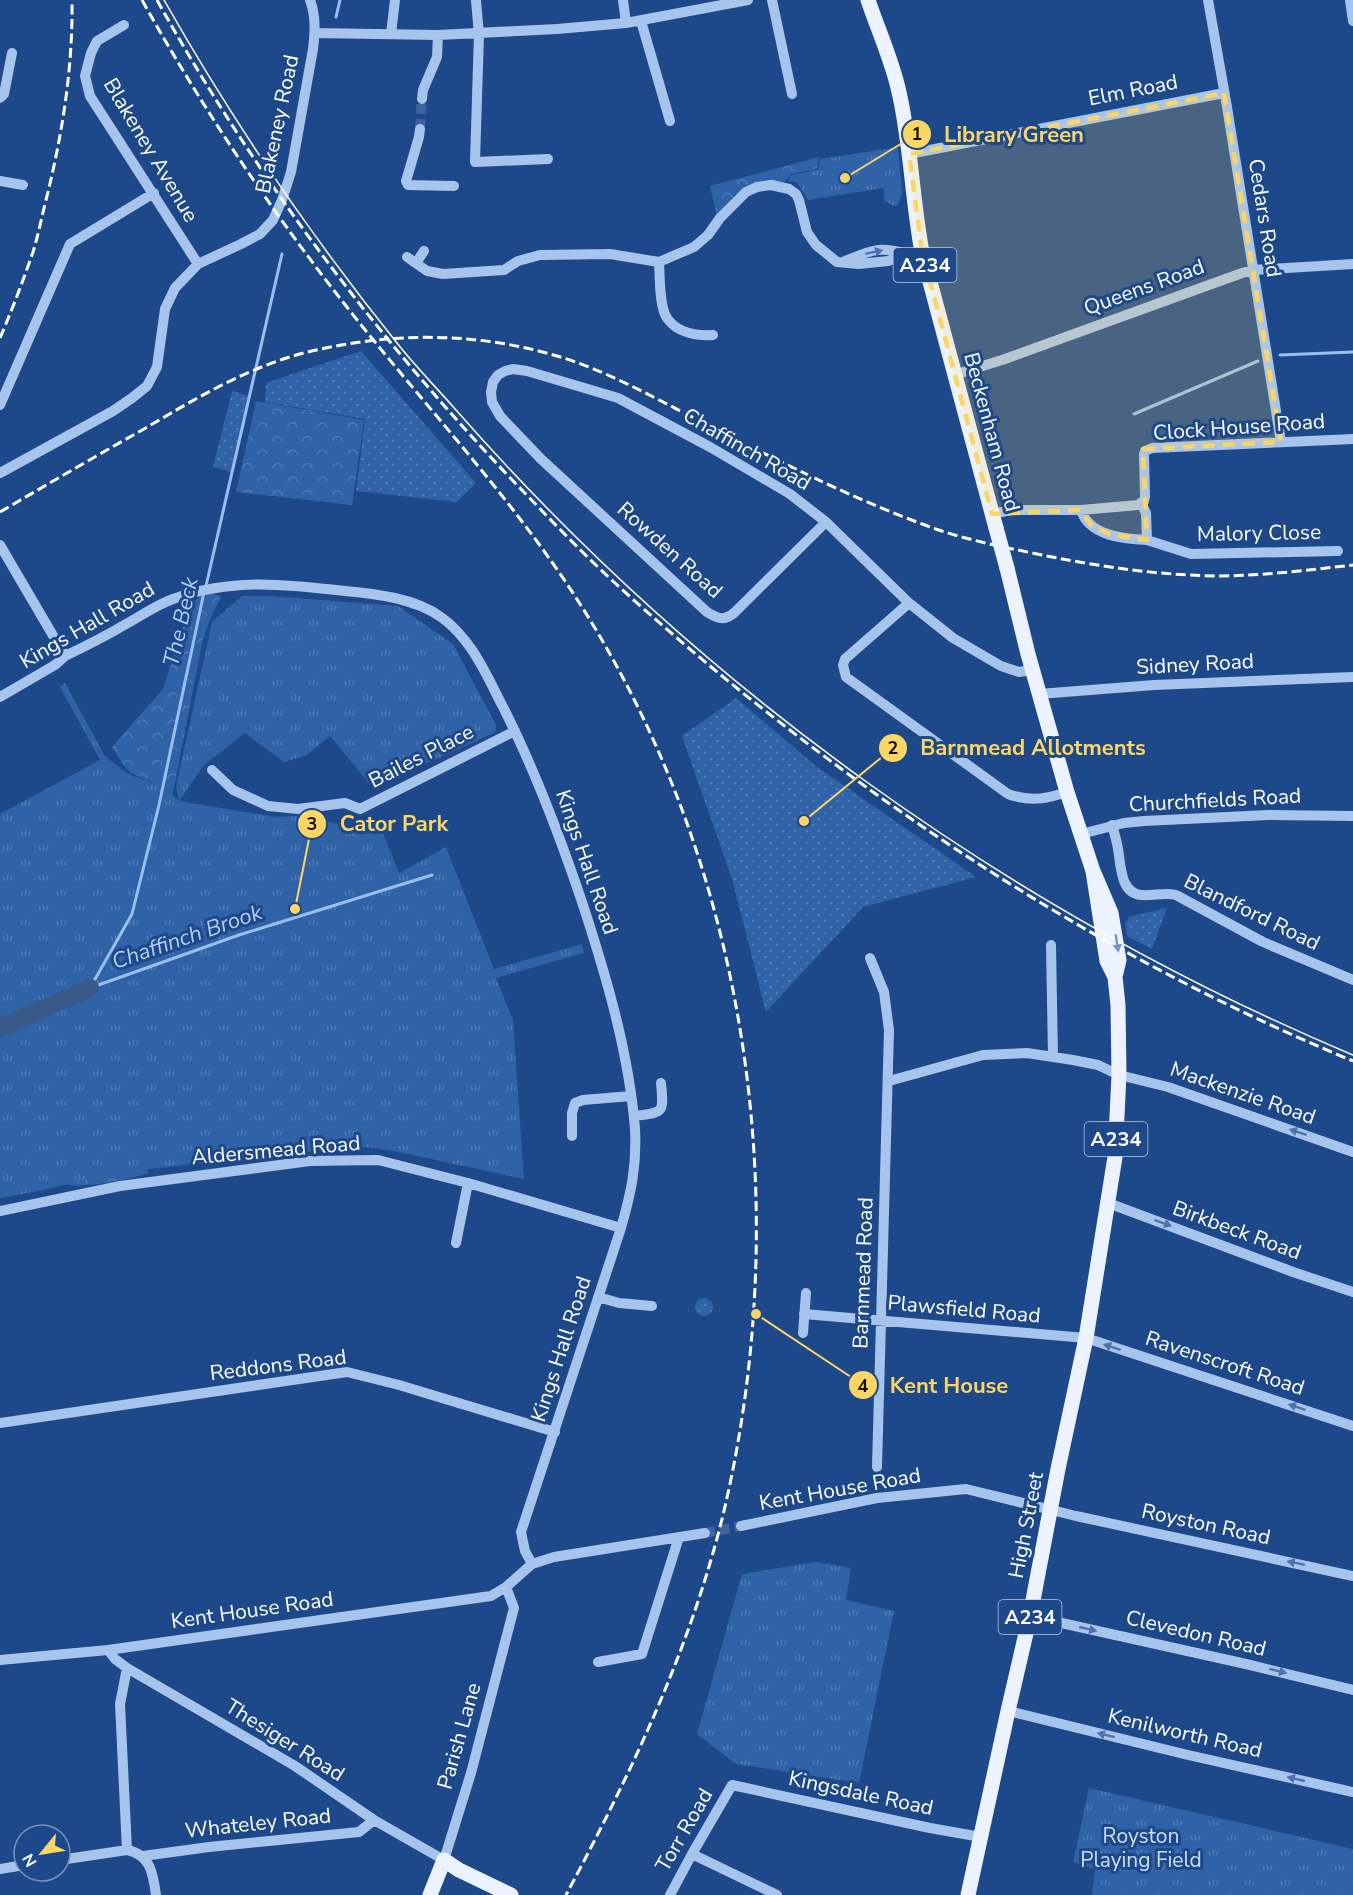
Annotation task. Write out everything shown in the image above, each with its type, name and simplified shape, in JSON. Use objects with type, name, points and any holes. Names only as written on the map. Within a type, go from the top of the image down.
[{"type":"main road","name":"Beckenham Road","points":[[868,0],[896,81],[909,154],[916,221],[915,253],[954,375],[1007,568],[1032,670],[1067,792],[1093,871],[1111,913],[1119,960],[1115,977],[1119,1011],[1115,1157],[1086,1338]]},
{"type":"main road","name":"High Street","points":[[968,1895],[1030,1616],[1066,1428],[1086,1338]]},
{"type":"main road","name":"Parish Lane","points":[[429,1895],[444,1860]]},
{"type":"main road","points":[[444,1860],[459,1870],[511,1895]]},
{"type":"street","name":"Blakeney Road","points":[[0,473],[113,411],[147,386],[157,367],[165,309],[175,288],[198,264],[260,234],[276,216],[291,172],[315,33],[310,0]]},
{"type":"street","points":[[391,34],[395,0]]},
{"type":"street","points":[[622,0],[626,24]]},
{"type":"street","points":[[315,33],[479,34],[626,24],[696,5],[748,0]]},
{"type":"street","points":[[772,0],[792,94]]},
{"type":"street","name":"Cedars Road","points":[[1208,0],[1281,442]]},
{"type":"street","points":[[1350,0],[1353,21]]},
{"type":"street","points":[[476,1],[479,34],[475,162],[548,159]]},
{"type":"street","points":[[641,21],[670,121]]},
{"type":"street","name":"Blakeney Avenue","points":[[124,25],[98,41],[92,53],[85,76],[90,96],[198,264]]},
{"type":"street","points":[[422,99],[423,90],[437,57],[438,35]]},
{"type":"street","points":[[0,98],[4,94],[12,54]]},
{"type":"street","name":"Elm Road","points":[[909,154],[1224,93]]},
{"type":"street","points":[[420,129],[407,183],[409,186],[454,186]]},
{"type":"street","points":[[0,181],[23,185]]},
{"type":"street","points":[[424,251],[412,260],[427,272],[443,274],[504,270],[515,257],[540,255],[610,254],[659,262],[694,247],[708,235],[720,218],[746,192],[757,187],[779,185],[794,192],[799,200],[807,232],[826,255],[837,262],[859,264],[888,261],[915,253]]},
{"type":"street","points":[[0,405],[70,244],[154,193]]},
{"type":"street","points":[[659,262],[662,305],[666,318],[679,328],[699,336],[713,335]]},
{"type":"street","name":"Queens Road","points":[[954,375],[1005,359],[1231,276],[1253,270],[1353,264]]},
{"type":"street","name":"Chaffinch Road","points":[[541,459],[500,416],[492,402],[493,382],[505,371],[513,369],[527,371],[618,398],[710,447],[790,494],[826,522],[909,603],[953,638],[980,655],[1013,671],[1032,670]]},
{"type":"street","name":"Clock House Road","points":[[1147,540],[1146,513],[1141,503],[1145,497],[1144,454],[1148,449],[1353,439]]},
{"type":"street","name":"Rowden Road","points":[[541,459],[707,612],[717,618],[728,618],[734,613],[826,522]]},
{"type":"street","points":[[994,521],[1011,510],[1080,510],[1133,506],[1141,503]]},
{"type":"street","points":[[1080,510],[1091,525],[1109,534],[1124,539],[1147,540]]},
{"type":"street","name":"Malory Close","points":[[1147,540],[1191,554],[1338,551]]},
{"type":"street","points":[[0,545],[4,562],[65,656]]},
{"type":"street","name":"Kings Hall Road","points":[[0,697],[65,656],[163,603],[220,586],[285,584],[391,597],[419,605],[440,616],[457,631],[480,663],[515,731],[556,826],[596,945],[612,1003],[633,1116],[635,1156],[633,1183],[621,1228],[521,1532],[525,1551],[532,1564]]},
{"type":"street","points":[[909,603],[845,659],[843,665],[846,677],[1008,794],[1022,799],[1037,799],[1067,792]]},
{"type":"street","name":"Sidney Road","points":[[1039,694],[1154,685],[1353,677]]},
{"type":"street","name":"Bailes Place","points":[[212,770],[233,790],[268,806],[298,809],[345,803],[360,809],[515,731]]},
{"type":"street","name":"Churchfields Road","points":[[1081,834],[1112,825],[1137,822],[1258,815],[1353,816]]},
{"type":"street","name":"Blandford Road","points":[[1112,825],[1124,881],[1133,892],[1141,895],[1164,893],[1176,895],[1263,942],[1353,980]]},
{"type":"street","points":[[1051,945],[1053,1057]]},
{"type":"street","name":"Barnmead Road","points":[[870,958],[884,992],[889,1030],[877,1467]]},
{"type":"street","points":[[889,1081],[983,1054],[1027,1053],[1053,1057],[1098,1065],[1119,1075]]},
{"type":"street","name":"Mackenzie Road","points":[[1119,1075],[1168,1088],[1353,1152]]},
{"type":"street","points":[[633,1116],[661,1111],[663,1106],[661,1083]]},
{"type":"street","points":[[572,1136],[572,1113],[575,1103],[583,1100],[631,1096]]},
{"type":"street","name":"Aldersmead Road","points":[[0,1211],[120,1186],[310,1161],[378,1160],[468,1183],[621,1228]]},
{"type":"street","points":[[456,1243],[468,1183]]},
{"type":"street","name":"Birkbeck Road","points":[[1108,1203],[1353,1292]]},
{"type":"street","points":[[802,1334],[806,1293]]},
{"type":"street","points":[[598,1297],[619,1303],[652,1306]]},
{"type":"street","name":"Plawsfield Road","points":[[804,1314],[1086,1338]]},
{"type":"street","name":"Ravenscroft Road","points":[[1086,1338],[1353,1426]]},
{"type":"street","name":"Reddons Road","points":[[0,1423],[348,1372],[555,1432]]},
{"type":"street","name":"Kent House Road","points":[[741,1526],[877,1498],[966,1489],[1051,1509]]},
{"type":"street","name":"Royston Road","points":[[1051,1509],[1353,1576]]},
{"type":"street","points":[[506,1587],[532,1564],[554,1557],[705,1533]]},
{"type":"street","points":[[598,1662],[642,1654],[679,1537]]},
{"type":"street","name":"Kent House Road","points":[[0,1660],[108,1650],[491,1596],[506,1587]]},
{"type":"street","name":"Parish Lane","points":[[444,1860],[471,1773],[514,1608],[506,1587]]},
{"type":"street","name":"Clevedon Road","points":[[1030,1616],[1353,1690]]},
{"type":"street","name":"Thesiger Road","points":[[108,1650],[127,1668],[295,1766],[374,1820],[444,1860]]},
{"type":"street","points":[[127,1668],[120,1704],[135,1853],[148,1863],[156,1895]]},
{"type":"street","name":"Kenilworth Road","points":[[1008,1711],[1353,1792]]},
{"type":"street","name":"Kingsdale Road","points":[[732,1785],[981,1837]]},
{"type":"street","name":"Torr Road","points":[[670,1895],[732,1785]]},
{"type":"street","name":"Whateley Road","points":[[72,1859],[359,1832],[374,1820]]},
{"type":"street","points":[[692,1854],[777,1895]]},
{"type":"highlighted area","points":[[1224,93],[1281,442],[1143,449],[1147,540],[1109,534],[1091,525],[1080,510],[992,514],[922,252],[909,154]]},
{"type":"green space","points":[[898,147],[902,192],[898,205],[894,206],[885,201],[883,188],[808,200],[797,182],[788,181],[791,175],[818,170],[820,159]]},
{"type":"green space","points":[[819,157],[817,169],[791,174],[784,183],[761,183],[738,192],[717,217],[710,186]]},
{"type":"green space","points":[[361,351],[476,483],[457,502],[356,491],[365,419],[265,402],[266,383]]},
{"type":"green space","points":[[232,391],[250,396],[231,472],[213,467]]},
{"type":"green space","points":[[256,401],[364,420],[352,505],[236,492]]},
{"type":"green space","points":[[203,591],[221,596],[203,639],[169,813],[217,912],[88,987],[55,1001],[55,984],[140,846],[152,782],[128,770],[112,747],[163,689],[192,605]]},
{"type":"green space","points":[[242,596],[398,606],[453,644],[496,725],[496,732],[373,788],[330,736],[307,755],[284,762],[245,733],[204,765],[179,801],[276,817],[301,816],[383,833],[399,873],[446,847],[494,969],[582,944],[584,953],[496,978],[513,1020],[524,1179],[394,1151],[358,1146],[113,1173],[0,1198],[0,1031],[96,982],[103,959],[89,982],[0,1024],[0,814],[100,760],[60,687],[65,683],[105,756],[128,774],[155,784],[179,800],[176,786],[212,622]]},
{"type":"green space","points":[[736,698],[816,766],[976,877],[863,907],[766,1012],[732,879],[682,736]]},
{"type":"green space","points":[[1167,908],[1152,949],[1127,936],[1125,922],[1129,920],[1128,917]]},
{"type":"green space","points":[[143,1164],[149,1173],[108,1183],[66,1185],[84,1177]]},
{"type":"green space","points":[[700,1298],[708,1298],[713,1303],[711,1314],[700,1316],[695,1311],[695,1303]]},
{"type":"green space","points":[[815,1562],[851,1568],[846,1600],[894,1611],[859,1783],[736,1764],[697,1734],[742,1574]]},
{"type":"green space","name":"Royston Playing Field","points":[[1089,1788],[1353,1849],[1353,1895],[1092,1895],[1095,1869],[1073,1862]]},
{"type":"waterway","name":"The Beck","points":[[336,17],[340,0]]},
{"type":"waterway","name":"The Beck","points":[[206,586],[282,254]]},
{"type":"waterway","name":"Chaffinch Brook","points":[[1280,355],[1353,352]]},
{"type":"waterway","name":"Chaffinch Brook","points":[[1134,414],[1258,361]]},
{"type":"waterway","name":"The Beck","points":[[90,988],[132,914],[159,805],[204,592]]},
{"type":"waterway","name":"Chaffinch Brook","points":[[90,988],[239,935],[432,875]]},
{"type":"waterway","points":[[0,1028],[90,988]]},
{"type":"tunnel","points":[[420,129],[422,99]]},
{"type":"tunnel","points":[[705,1533],[741,1526]]},
{"type":"tram line","points":[[164,0],[217,89],[273,176],[333,261],[397,343],[551,512],[651,608],[757,698],[868,783],[983,861],[1103,933],[1226,997],[1353,1055]]},
{"type":"railway","points":[[0,338],[33,252],[57,154],[71,52],[72,0]]},
{"type":"railway","points":[[142,0],[215,123],[296,240],[354,316],[515,513],[565,581],[627,686],[677,797],[715,912],[740,1031],[754,1152],[756,1274],[745,1396],[723,1515],[694,1614],[636,1757],[566,1895]]},
{"type":"railway","points":[[157,0],[235,130],[321,254],[367,314],[415,372],[517,485],[590,559],[669,631],[751,700],[807,743],[897,809],[1021,891],[1151,965],[1217,999],[1353,1061]]},
{"type":"railway","points":[[0,512],[207,393],[251,371],[297,355],[350,343],[439,337],[528,348],[576,362],[631,386],[840,490],[925,525],[980,542],[1103,566],[1193,575],[1250,575],[1353,565]]},
{"type":"place","name":"Library Green","points":[[845,178]]},
{"type":"place","name":"Barnmead Allotments","points":[[804,821]]},
{"type":"place","name":"Cator Park","points":[[295,909]]},
{"type":"place","name":"Kent House","points":[[756,1314]]}]
